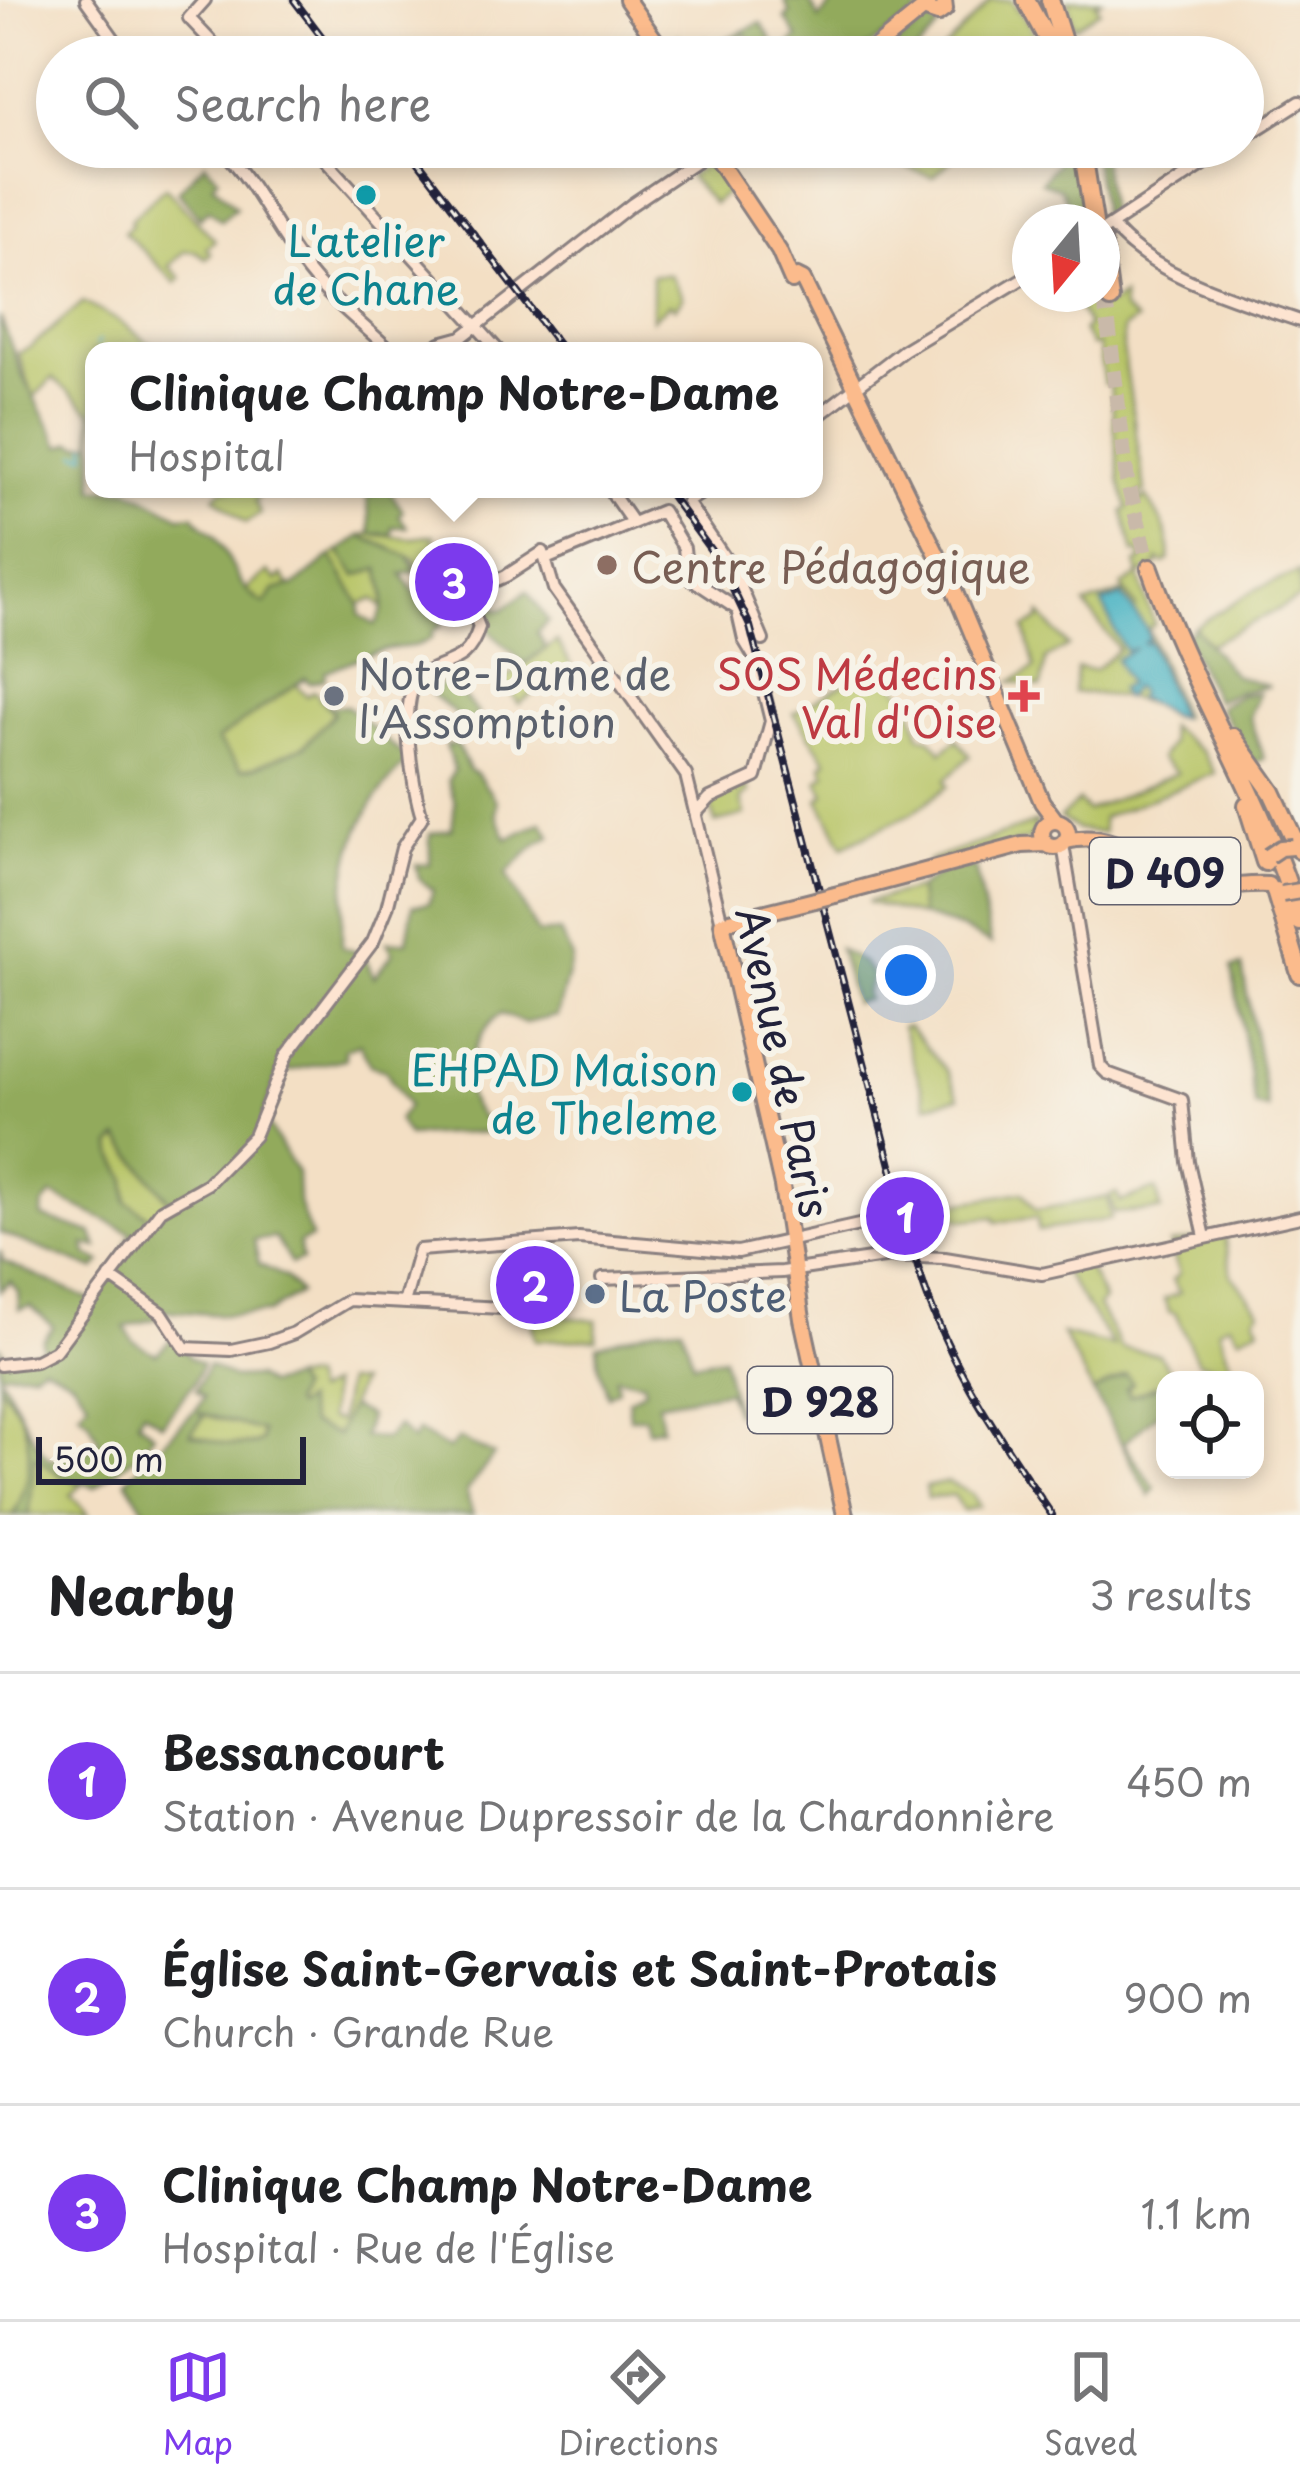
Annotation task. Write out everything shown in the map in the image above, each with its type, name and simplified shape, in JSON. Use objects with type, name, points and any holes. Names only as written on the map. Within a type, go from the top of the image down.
[{"type":"highway","points":[[1026,0],[1050,36]]},
{"type":"highway","points":[[1041,0],[1056,36]]},
{"type":"highway","points":[[1054,0],[1060,36]]},
{"type":"highway","points":[[1091,168],[1099,204]]},
{"type":"highway","points":[[1300,900],[1264,803],[1175,625],[1153,567],[1170,626],[1273,844],[1300,922]]},
{"type":"highway","points":[[1219,718],[1272,792],[1297,849]]},
{"type":"highway","points":[[1223,739],[1265,862]]},
{"type":"highway","points":[[1275,890],[1300,974]]},
{"type":"main road","points":[[630,0],[655,36]]},
{"type":"main road","points":[[896,36],[937,4]]},
{"type":"main road","points":[[729,168],[813,307],[893,460],[989,670],[1055,836]]},
{"type":"main road","name":"D 409","points":[[722,923],[1055,836],[1127,842],[1175,872],[1202,881],[1243,882],[1265,862]]},
{"type":"main road","name":"D 409","points":[[1055,836],[1122,845],[1177,878],[1204,887],[1275,890]]},
{"type":"main road","points":[[1297,849],[1280,848],[1265,862],[1275,890],[1300,891]]},
{"type":"main road","name":"Avenue de Paris","points":[[722,923],[782,1186],[794,1269]]},
{"type":"main road","name":"D 928","points":[[794,1269],[845,1515]]},
{"type":"street","points":[[86,0],[112,36]]},
{"type":"street","points":[[205,0],[189,18],[206,36]]},
{"type":"street","points":[[1264,124],[1300,100]]},
{"type":"street","points":[[239,168],[315,280],[382,342]]},
{"type":"street","points":[[333,168],[492,342]]},
{"type":"street","points":[[456,342],[475,322],[601,229],[693,168]]},
{"type":"street","points":[[1120,217],[1197,168]]},
{"type":"street","points":[[1120,239],[1209,289],[1300,321]]},
{"type":"street","points":[[823,411],[919,340],[1012,285]]},
{"type":"street","points":[[615,498],[632,522]]},
{"type":"street","points":[[693,498],[686,502],[735,573],[765,640],[752,649]]},
{"type":"street","points":[[0,1365],[36,1361],[56,1351],[161,1210],[218,1176],[254,1136],[287,1055],[373,942],[398,859],[413,827],[422,819],[409,760],[406,708],[417,681],[470,649],[479,627],[469,601],[472,591],[545,555],[662,511],[684,548],[687,576],[737,609],[771,722],[756,777],[697,805]]},
{"type":"street","name":"D 928","points":[[545,555],[554,589],[677,759],[697,805]]},
{"type":"street","name":"Avenue de Paris","points":[[697,805],[722,923]]},
{"type":"street","points":[[1055,836],[1066,864],[1101,1069],[1175,1095],[1184,1103],[1187,1160],[1205,1237]]},
{"type":"street","points":[[602,1279],[760,1274],[902,1256],[1042,1274],[1300,1217]]},
{"type":"street","points":[[404,1303],[419,1250],[604,1238],[738,1252],[880,1221],[902,1256]]},
{"type":"street","points":[[110,1277],[162,1313],[185,1348],[231,1350],[294,1333],[349,1300],[502,1308],[509,1306],[521,1278],[544,1274]]},
{"type":"green space","points":[[784,0],[809,0],[819,19],[836,0],[924,0],[917,14],[885,36],[797,36],[785,18],[790,14]]},
{"type":"green space","points":[[991,0],[1011,0],[1034,36],[957,36]]},
{"type":"green space","points":[[1068,0],[1102,0],[1096,4],[1100,10],[1074,27]]},
{"type":"green space","points":[[930,20],[938,28],[931,36],[907,36]]},
{"type":"green space","points":[[761,23],[769,36],[732,36]]},
{"type":"green space","points":[[200,168],[210,168],[218,177],[213,184],[236,207],[221,220],[209,209],[200,218],[178,191]]},
{"type":"green space","points":[[701,168],[718,168],[731,189],[713,204],[689,176]]},
{"type":"green space","points":[[908,168],[943,168],[933,177]]},
{"type":"green space","points":[[1053,168],[1080,168],[1086,204],[1068,204],[1060,188],[1041,182]]},
{"type":"green space","points":[[1095,168],[1103,168],[1108,204],[1101,204]]},
{"type":"green space","points":[[165,187],[215,240],[206,248],[211,253],[206,258],[184,251],[169,266],[181,278],[176,283],[124,232],[130,220]]},
{"type":"green space","points":[[652,275],[670,275],[683,298],[675,308],[670,304],[652,319]]},
{"type":"green space","points":[[1122,296],[1123,310],[1136,321],[1123,329],[1123,349],[1145,491],[1138,495],[1141,502],[1146,496],[1160,519],[1170,551],[1169,560],[1164,564],[1158,560],[1158,565],[1139,576],[1154,624],[1148,629],[1182,717],[1137,700],[1073,692],[1077,668],[1095,670],[1119,649],[1085,605],[1124,592],[1137,609],[1122,586],[1139,575],[1136,563],[1142,561],[1139,552],[1134,553],[1123,511],[1128,508],[1120,482],[1110,384],[1104,384],[1098,345],[1091,346],[1083,330],[1088,326],[1080,312],[1120,312]]},
{"type":"green space","points":[[83,302],[147,342],[85,342],[85,407],[53,378],[34,397],[18,353]]},
{"type":"green space","points":[[0,317],[24,379],[61,446],[85,444],[85,498],[146,498],[180,516],[194,515],[220,543],[247,590],[265,604],[274,590],[296,585],[331,556],[360,604],[360,615],[375,625],[384,598],[379,569],[356,576],[339,551],[361,536],[408,556],[416,572],[402,574],[443,624],[431,633],[433,637],[415,646],[354,660],[325,672],[325,679],[309,683],[305,678],[217,740],[241,769],[255,767],[304,746],[334,713],[319,698],[331,707],[347,706],[409,760],[374,802],[353,845],[344,893],[342,947],[364,955],[374,977],[393,953],[387,942],[407,941],[413,905],[429,903],[433,890],[419,879],[416,865],[430,864],[430,834],[452,829],[455,803],[448,780],[454,771],[446,745],[457,745],[469,770],[497,802],[496,814],[507,839],[542,822],[551,836],[506,874],[538,934],[560,932],[572,958],[557,1016],[525,1023],[501,1014],[478,1041],[469,1067],[468,1093],[476,1111],[498,1132],[408,1136],[398,1120],[408,1106],[385,1070],[370,1065],[360,1044],[345,1049],[345,1059],[278,1073],[263,1117],[297,1173],[298,1200],[311,1238],[299,1243],[302,1260],[291,1264],[275,1238],[254,1240],[259,1264],[285,1277],[299,1293],[268,1313],[160,1310],[164,1316],[125,1327],[133,1341],[156,1354],[175,1336],[190,1358],[202,1364],[194,1383],[162,1424],[143,1411],[138,1421],[154,1434],[136,1456],[95,1487],[63,1477],[35,1457],[29,1515],[13,1515],[26,1482],[29,1448],[20,1415],[0,1387],[0,1376],[37,1444],[51,1460],[80,1455],[99,1442],[89,1420],[79,1412],[88,1401],[72,1380],[43,1365],[34,1371],[0,1373],[0,1347],[8,1359],[43,1349],[42,1341],[53,1327],[31,1306],[19,1309],[18,1292],[10,1281],[0,1291],[0,1250],[3,1261],[93,1301],[131,1248],[126,1244],[132,1233],[52,1195],[43,1205],[42,1217],[92,1233],[98,1247],[85,1245],[87,1255],[101,1262],[94,1269],[0,1233]],"holes":[[[119,1138],[171,1203],[153,1219],[127,1202],[126,1178],[114,1156],[113,1145]]]},
{"type":"green space","points":[[216,498],[257,498],[260,514],[246,523]]},
{"type":"green space","points":[[367,498],[394,498],[407,527],[393,527],[392,534],[371,534]]},
{"type":"green space","points":[[434,535],[436,560],[418,568],[414,559],[361,536]]},
{"type":"green space","points":[[339,551],[356,575],[379,568],[385,591],[383,608],[374,599],[360,604],[331,556]]},
{"type":"green space","points":[[268,572],[277,581],[282,575],[290,586],[264,605],[245,590]]},
{"type":"green space","points":[[1300,572],[1300,598],[1210,644],[1194,627],[1256,589]]},
{"type":"green space","points":[[527,591],[548,621],[537,632],[546,648],[524,664],[476,612],[492,607],[502,610]]},
{"type":"green space","points":[[1040,614],[1068,646],[1046,659],[1041,687],[1011,682],[1035,668],[1025,628],[1039,620]]},
{"type":"green space","points":[[1194,627],[1234,675],[1269,686],[1216,701],[1185,637]]},
{"type":"green space","points":[[557,641],[572,666],[519,704],[502,681]]},
{"type":"green space","points":[[877,664],[910,701],[920,736],[930,738],[942,752],[957,739],[970,756],[945,780],[948,786],[914,812],[843,846],[819,799],[825,794],[818,781],[826,774],[822,765],[827,761],[794,713]]},
{"type":"green space","points":[[447,679],[479,714],[467,724],[431,694]]},
{"type":"green space","points":[[296,684],[307,696],[314,691],[334,713],[304,746],[241,769],[216,740]]},
{"type":"green space","points":[[1259,693],[1249,717],[1264,759],[1254,763],[1219,707],[1241,695]]},
{"type":"green space","points":[[1168,726],[1202,752],[1215,773],[1102,818],[1103,833],[1078,830],[1060,818],[1079,801],[1087,811],[1177,773],[1160,759],[1170,743]]},
{"type":"green space","points":[[746,786],[749,792],[741,799],[745,815],[715,823],[710,802]]},
{"type":"green space","points":[[1037,822],[1031,839],[940,863],[926,862]]},
{"type":"green space","points":[[975,867],[991,944],[921,916],[918,889],[945,869]]},
{"type":"green space","points":[[918,889],[921,916],[867,902]]},
{"type":"green space","points":[[839,949],[873,975],[865,994],[868,999],[854,1003]]},
{"type":"green space","points":[[1242,966],[1268,1109],[1255,1106],[1232,968]]},
{"type":"green space","points":[[908,1026],[947,1071],[959,1097],[927,1105],[902,1027]]},
{"type":"green space","points":[[119,1138],[170,1202],[154,1220],[127,1202],[126,1178],[114,1156],[113,1145]]},
{"type":"green space","points":[[1156,1189],[1161,1210],[1114,1213],[1110,1195],[1117,1193],[1120,1202]]},
{"type":"green space","points":[[1023,1192],[1036,1210],[1107,1197],[1111,1219],[1038,1231],[1037,1218],[996,1222],[994,1217],[963,1220],[945,1214],[945,1205]]},
{"type":"green space","points":[[1225,1234],[1231,1274],[1260,1311],[1255,1316],[1260,1327],[1239,1337],[1230,1323],[1218,1329],[1233,1370],[1198,1362],[1164,1299],[1180,1293],[1172,1280],[1179,1274],[1170,1244]]},
{"type":"green space","points":[[1086,1264],[1104,1300],[1098,1306],[1121,1348],[1159,1354],[1170,1371],[1156,1371],[1156,1386],[1129,1396],[1126,1375],[1093,1392],[1062,1334],[1113,1346],[1063,1271]]},
{"type":"green space","points":[[547,1297],[573,1300],[564,1317],[597,1320],[596,1339],[535,1340],[532,1322],[537,1321],[536,1316],[547,1316]]},
{"type":"green space","points":[[682,1326],[693,1363],[723,1357],[736,1415],[727,1391],[658,1403],[662,1427],[648,1430],[645,1417],[630,1417],[628,1400],[645,1389],[643,1382],[616,1377],[618,1389],[608,1395],[597,1345],[660,1327]]},
{"type":"green space","points":[[208,1365],[233,1378],[256,1377],[267,1385],[292,1379],[298,1390],[292,1403],[295,1407],[304,1401],[310,1424],[337,1435],[349,1407],[369,1416],[363,1437],[385,1439],[398,1426],[412,1441],[417,1431],[448,1449],[459,1439],[494,1455],[466,1492],[473,1515],[148,1515],[126,1480],[198,1407],[204,1397],[196,1390]],"holes":[[[200,1413],[262,1431],[261,1442],[242,1446],[190,1434],[203,1418]]]},
{"type":"green space","points":[[1126,1375],[1133,1383],[1126,1388],[1129,1396],[1156,1387],[1156,1414],[1124,1443],[1155,1488],[1150,1496],[1093,1392]]},
{"type":"green space","points":[[310,1378],[314,1393],[330,1385],[329,1419],[339,1421],[345,1382],[359,1383],[337,1436],[310,1425],[292,1403],[297,1390],[292,1379]]},
{"type":"green space","points":[[0,1387],[20,1416],[29,1448],[26,1482],[13,1515],[0,1515]]},
{"type":"green space","points":[[198,1413],[263,1431],[261,1442],[229,1446],[188,1433]]},
{"type":"green space","points":[[35,1456],[63,1477],[83,1484],[71,1495],[89,1515],[29,1515]]},
{"type":"green space","points":[[948,1482],[972,1494],[980,1506],[963,1511],[953,1495],[927,1498],[925,1487]]},
{"type":"water","points":[[1122,596],[1146,628],[1149,639],[1142,644],[1150,643],[1179,717],[1137,698],[1139,692],[1133,687],[1124,699],[1119,689],[1128,684],[1116,659],[1136,648],[1126,651],[1102,603]]},
{"type":"waterway","points":[[77,453],[85,455]]},
{"type":"tunnel","points":[[1107,312],[1127,481],[1150,568]]},
{"type":"railway","points":[[294,0],[321,36]]},
{"type":"railway","points":[[423,168],[556,342]]},
{"type":"railway","points":[[673,498],[721,564],[750,626],[926,1293],[972,1392],[1052,1515]]},
{"type":"place","name":"L'atelier de Chane","points":[[366,195]]},
{"type":"place","name":"Centre Pédagogique","points":[[607,565]]},
{"type":"place","name":"Clinique Champ Notre-Dame","points":[[454,582]]},
{"type":"place","name":"Notre-Dame de l'Assomption","points":[[334,696]]},
{"type":"place","name":"SOS Médecins Val d'Oise","points":[[1024,696]]},
{"type":"place","name":"EHPAD Maison de Theleme","points":[[742,1092]]},
{"type":"place","name":"Bessancourt","points":[[905,1216]]},
{"type":"place","name":"Église Saint-Gervais et Saint-Protais","points":[[535,1285]]},
{"type":"place","name":"La Poste","points":[[595,1294]]}]
